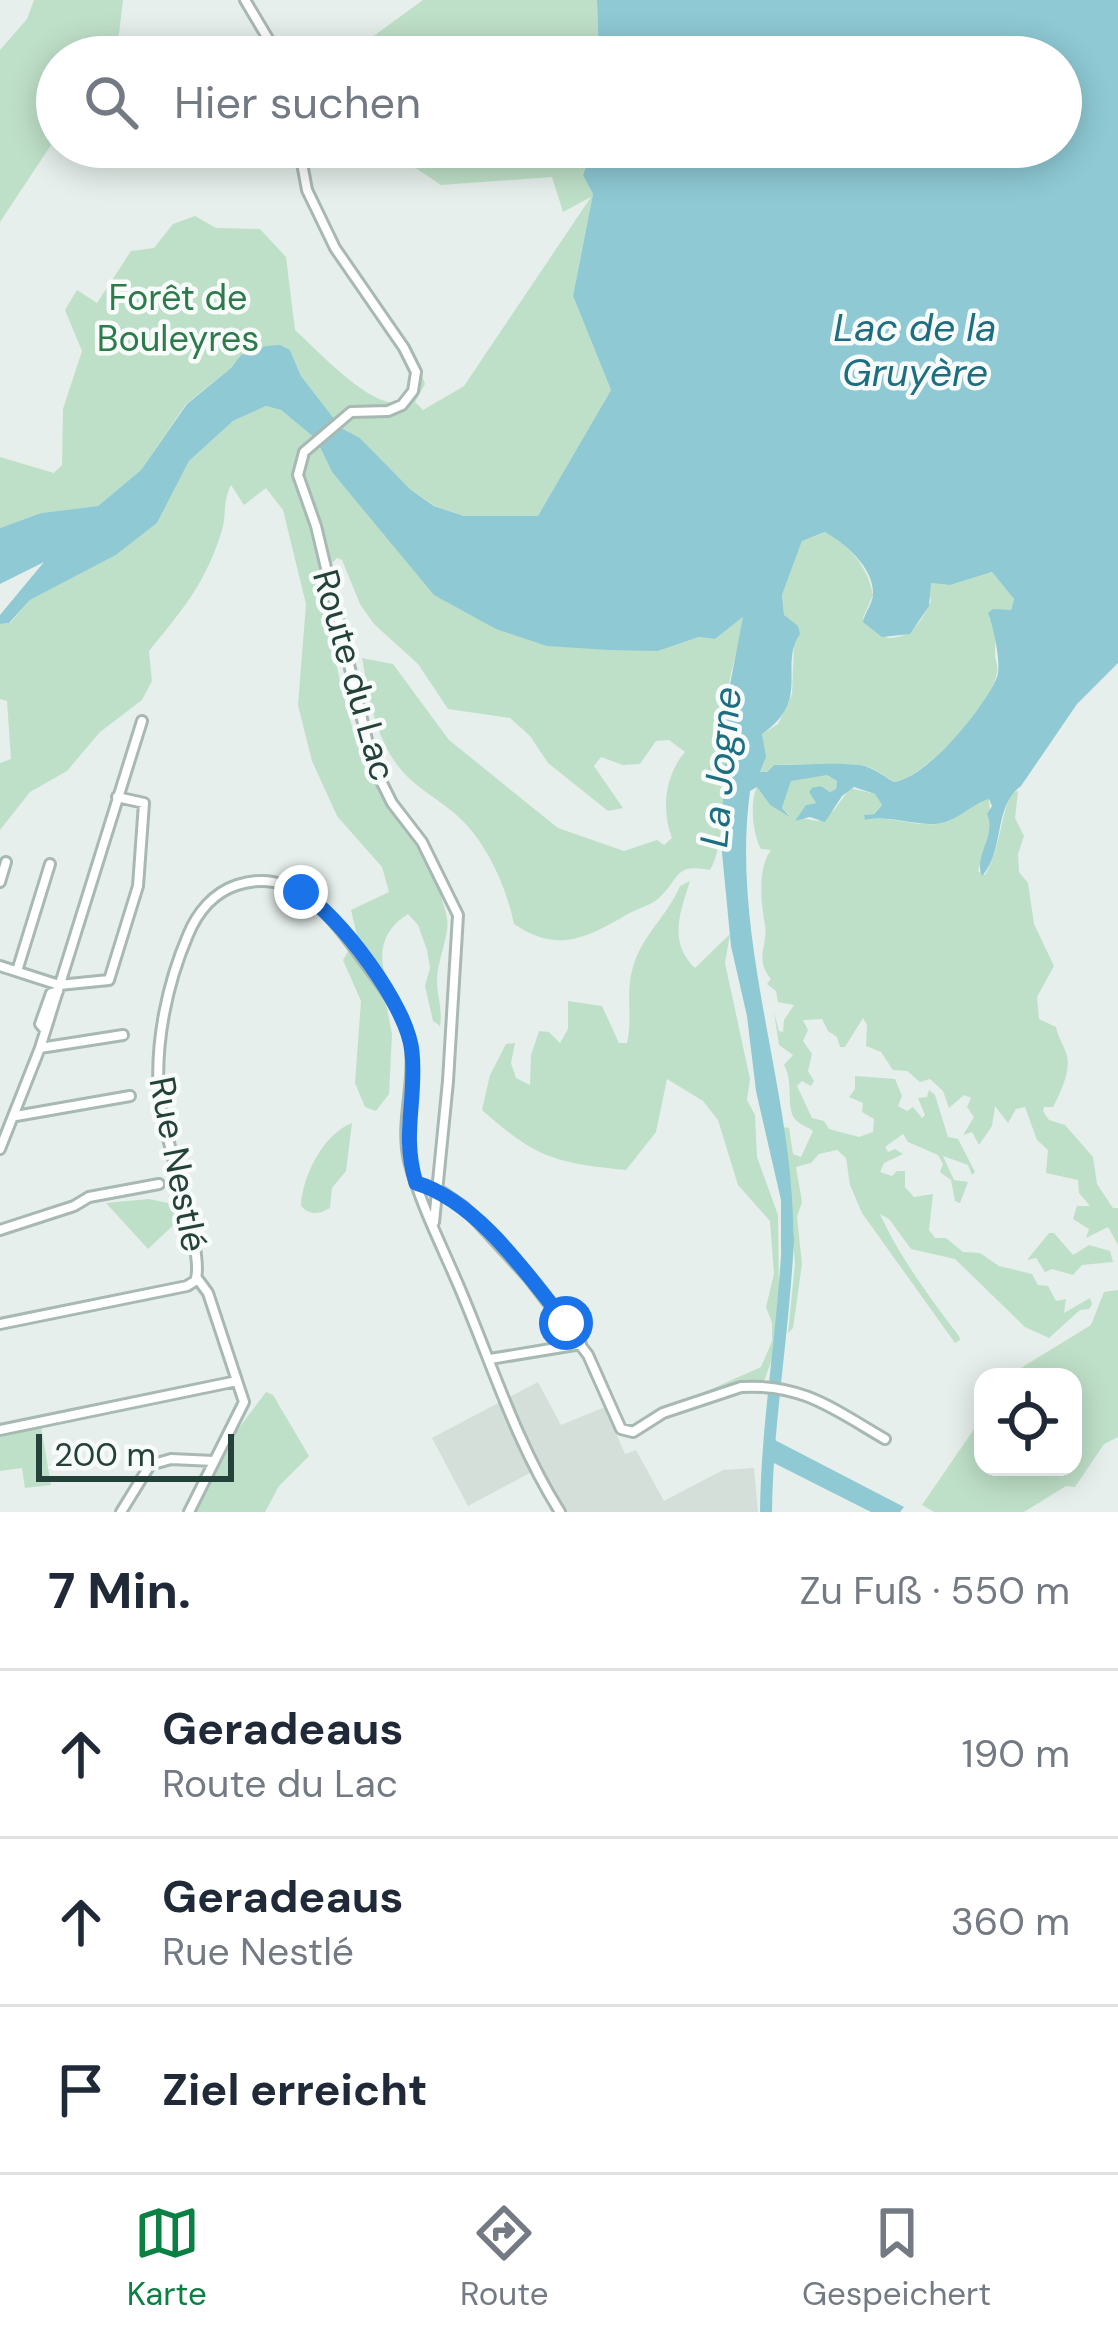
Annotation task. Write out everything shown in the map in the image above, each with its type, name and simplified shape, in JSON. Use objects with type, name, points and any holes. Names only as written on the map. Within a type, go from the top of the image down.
[{"type":"street","points":[[245,0],[266,36]]},
{"type":"street","name":"Route du Lac","points":[[302,168],[329,236],[416,372],[413,391],[398,408],[348,414],[306,449],[298,465],[298,481],[316,526],[374,765],[392,803],[422,842],[458,915],[434,1224]]},
{"type":"street","points":[[0,1149],[46,1030],[142,721]]},
{"type":"street","points":[[0,966],[58,988],[109,980],[138,886],[144,803],[118,797]]},
{"type":"street","points":[[0,882],[6,862]]},
{"type":"street","points":[[16,971],[50,864]]},
{"type":"street","name":"Rue Nestlé","points":[[0,1324],[187,1286],[196,1277],[198,1260],[159,1099],[161,1031],[172,981],[195,920],[207,904],[232,887],[268,881],[308,896],[333,920],[395,1005],[412,1049],[407,1141],[416,1183],[531,1460],[560,1512]]},
{"type":"street","points":[[40,1048],[123,1035]]},
{"type":"street","points":[[15,1116],[130,1096]]},
{"type":"street","points":[[416,1183],[439,1190],[475,1218],[530,1278],[581,1344],[615,1420],[627,1431],[663,1413],[741,1388],[759,1387],[812,1396],[885,1439]]},
{"type":"street","points":[[0,1230],[89,1197],[160,1184]]},
{"type":"street","points":[[189,1512],[243,1408],[208,1293],[196,1277]]},
{"type":"street","points":[[490,1359],[581,1344]]},
{"type":"street","points":[[0,1430],[237,1381]]},
{"type":"street","points":[[122,1512],[150,1465],[171,1460],[214,1461]]},
{"type":"shaded area","points":[[538,1382],[561,1425],[605,1407],[625,1454],[636,1450],[664,1501],[723,1470],[754,1468],[758,1512],[567,1512],[541,1467],[468,1506],[432,1438]]},
{"type":"green space","points":[[34,0],[123,0],[118,36],[36,36],[36,168],[0,222],[0,50],[27,19]]},
{"type":"green space","points":[[423,0],[597,0],[598,36],[374,36]]},
{"type":"green space","name":"Forêt de Bouleyres","points":[[416,168],[585,168],[583,174],[593,194],[573,296],[611,390],[538,517],[464,516],[435,506],[411,490],[360,438],[341,429],[301,376],[290,350],[241,355],[186,404],[141,470],[98,506],[41,513],[0,528],[0,457],[54,473],[62,465],[63,409],[82,351],[65,310],[77,290],[97,303],[131,251],[154,248],[173,224],[195,216],[216,228],[260,229],[286,257],[295,330],[366,392],[386,401],[402,401],[413,389],[417,361],[425,384],[415,402],[423,410],[464,386],[591,197],[563,212],[552,177],[441,185]]},
{"type":"green space","points":[[266,406],[281,410],[316,439],[332,472],[411,564],[658,651],[699,637],[715,639],[743,617],[728,691],[720,835],[710,870],[684,870],[651,903],[597,931],[558,940],[514,924],[500,878],[475,835],[393,759],[374,717],[362,658],[393,664],[449,740],[558,828],[624,851],[657,840],[664,845],[672,838],[667,793],[685,752],[669,740],[656,741],[640,764],[623,765],[601,757],[594,766],[623,808],[608,811],[548,763],[530,736],[510,718],[448,709],[418,664],[374,624],[342,560],[337,558],[319,576],[359,747],[431,872],[447,918],[437,981],[440,1026],[433,1021],[425,986],[430,968],[427,950],[418,925],[408,914],[392,928],[384,945],[389,984],[358,940],[351,910],[389,892],[382,867],[337,816],[312,761],[298,705],[306,604],[283,510],[266,488],[244,505],[231,485],[209,565],[149,651],[152,681],[142,700],[100,732],[67,771],[30,792],[0,830],[0,763],[11,759],[7,701],[0,699],[0,624],[10,623],[30,600],[116,555],[157,523],[189,461],[233,421]]},
{"type":"green space","points":[[826,532],[862,566],[873,595],[863,618],[888,638],[910,632],[920,621],[931,601],[931,583],[950,585],[992,572],[1014,599],[1011,610],[997,610],[989,618],[995,631],[997,670],[983,702],[939,753],[894,782],[860,765],[774,765],[760,772],[765,760],[762,734],[778,724],[792,694],[794,642],[782,595],[802,541]]},
{"type":"green space","points":[[827,775],[837,781],[830,792],[821,786],[809,792],[816,803],[806,805],[801,818],[818,821],[834,810],[850,788],[875,794],[882,805],[865,815],[865,820],[935,824],[989,799],[991,826],[978,871],[985,875],[1011,793],[1018,791],[1015,818],[1024,836],[1019,872],[1028,883],[1034,924],[1054,966],[1037,997],[1039,1019],[1056,1027],[1068,1062],[1056,1102],[1043,1111],[1049,1120],[1065,1125],[1093,1157],[1097,1184],[1113,1208],[1118,1208],[1118,1245],[1108,1227],[1086,1238],[1089,1229],[1073,1219],[1077,1206],[1090,1206],[1079,1193],[1078,1180],[1046,1173],[1048,1150],[1037,1140],[1025,1107],[1016,1109],[1008,1123],[995,1106],[992,1126],[979,1145],[972,1132],[963,1135],[974,1117],[967,1107],[971,1098],[964,1095],[949,1108],[943,1091],[930,1079],[920,1082],[907,1071],[893,1070],[881,1052],[866,1046],[863,1018],[845,1047],[840,1047],[822,1019],[803,1020],[808,1030],[803,1041],[812,1054],[808,1071],[814,1081],[811,1086],[802,1081],[797,1086],[812,1118],[824,1121],[829,1129],[859,1137],[873,1132],[874,1119],[862,1112],[863,1103],[849,1097],[855,1076],[895,1079],[902,1096],[898,1106],[907,1111],[913,1107],[922,1118],[918,1098],[927,1097],[929,1090],[935,1095],[948,1137],[958,1139],[975,1172],[972,1175],[968,1165],[943,1156],[954,1180],[968,1182],[960,1203],[955,1201],[951,1180],[940,1172],[943,1164],[938,1155],[908,1142],[903,1134],[885,1147],[903,1154],[884,1163],[880,1172],[892,1176],[905,1171],[905,1187],[914,1197],[933,1194],[929,1230],[935,1238],[946,1238],[963,1252],[980,1253],[999,1266],[1032,1274],[1038,1285],[1048,1286],[1056,1301],[1066,1299],[1064,1313],[1090,1298],[1089,1309],[1080,1310],[1049,1338],[1025,1327],[955,1259],[911,1249],[880,1214],[916,1277],[959,1336],[955,1343],[862,1213],[850,1185],[846,1158],[837,1150],[796,1167],[802,1202],[797,1217],[802,1264],[793,1328],[788,1333],[795,1264],[783,1127],[789,1128],[793,1154],[801,1157],[813,1131],[797,1121],[791,1110],[784,1065],[793,1055],[779,1045],[774,1012],[783,1032],[784,1020],[794,1005],[778,1002],[763,965],[762,876],[771,850],[761,849],[753,809],[757,787],[770,805],[790,816],[782,808],[791,781]]},
{"type":"green space","points":[[690,881],[679,927],[681,948],[695,968],[730,934],[725,963],[750,1079],[747,1100],[755,1115],[757,1157],[778,1215],[779,1295],[772,1359],[764,1381],[743,1381],[698,1395],[761,1367],[772,1341],[766,1307],[774,1274],[770,1221],[738,1185],[718,1120],[703,1101],[667,1079],[656,1132],[626,1170],[548,1155],[517,1139],[482,1110],[490,1075],[506,1044],[515,1043],[511,1063],[516,1078],[530,1085],[531,1055],[539,1031],[549,1032],[560,1043],[568,1029],[568,1001],[602,1006],[619,1043],[627,1043],[637,956],[680,886]]},
{"type":"green space","points":[[349,950],[386,1003],[392,1034],[389,1094],[376,1111],[365,1107],[355,1083],[361,1001],[343,960]]},
{"type":"green space","points":[[352,1123],[346,1171],[332,1188],[330,1208],[308,1211],[301,1206],[310,1170],[323,1146]]},
{"type":"green space","points":[[149,1199],[177,1205],[181,1218],[148,1249],[106,1203]]},
{"type":"green space","points":[[1049,1233],[1073,1255],[1089,1245],[1110,1251],[1113,1262],[1082,1265],[1073,1275],[1052,1269],[1045,1272],[1036,1258],[1027,1260]]},
{"type":"green space","points":[[1118,1290],[1118,1437],[1104,1444],[1075,1487],[1066,1486],[1024,1512],[934,1512],[922,1505],[974,1429],[974,1476],[1082,1476],[1082,1368],[1021,1368],[1091,1325],[1104,1292]]},
{"type":"green space","points":[[266,1392],[273,1395],[309,1456],[279,1486],[265,1512],[195,1512],[227,1444]]},
{"type":"green space","points":[[41,1426],[51,1485],[25,1488],[22,1468],[0,1471],[0,1434]]},
{"type":"water","name":"Lac de la Gruyère","points":[[597,0],[1118,0],[1118,663],[1077,704],[1012,795],[994,854],[982,876],[980,861],[992,806],[989,799],[935,824],[865,820],[864,815],[874,814],[882,805],[875,794],[854,787],[825,822],[810,817],[795,821],[806,805],[816,803],[809,792],[812,788],[821,786],[830,792],[837,781],[827,775],[791,781],[782,808],[790,817],[770,805],[757,787],[750,791],[749,907],[786,1140],[793,1255],[783,1255],[781,1250],[781,1200],[731,946],[721,842],[728,695],[743,617],[715,639],[699,637],[658,651],[547,646],[496,629],[434,595],[332,472],[316,439],[281,410],[266,406],[233,421],[189,461],[157,523],[116,555],[30,600],[9,623],[0,624],[0,615],[44,562],[0,584],[0,528],[41,513],[98,506],[141,470],[187,404],[241,355],[266,346],[290,350],[301,376],[341,428],[360,438],[411,490],[434,506],[464,516],[538,516],[611,390],[573,296],[593,194],[583,175],[585,168],[1082,168],[1082,36],[598,36]],"holes":[[[825,532],[849,550],[872,584],[873,597],[863,622],[882,637],[910,634],[929,606],[931,583],[950,585],[992,572],[1014,599],[1011,610],[988,613],[997,677],[954,739],[908,777],[894,782],[869,768],[849,764],[774,765],[760,772],[766,757],[762,734],[786,709],[790,696],[792,658],[800,634],[798,626],[784,615],[782,595],[802,541]]]},
{"type":"water","points":[[769,1437],[904,1507],[900,1512],[871,1512],[766,1459]]},
{"type":"waterway","name":"La Jogne","points":[[766,1512],[788,1238]]},
{"type":"route","points":[[301,892],[333,920],[406,1027],[412,1060],[407,1141],[416,1183],[439,1190],[464,1207],[566,1323]]}]
